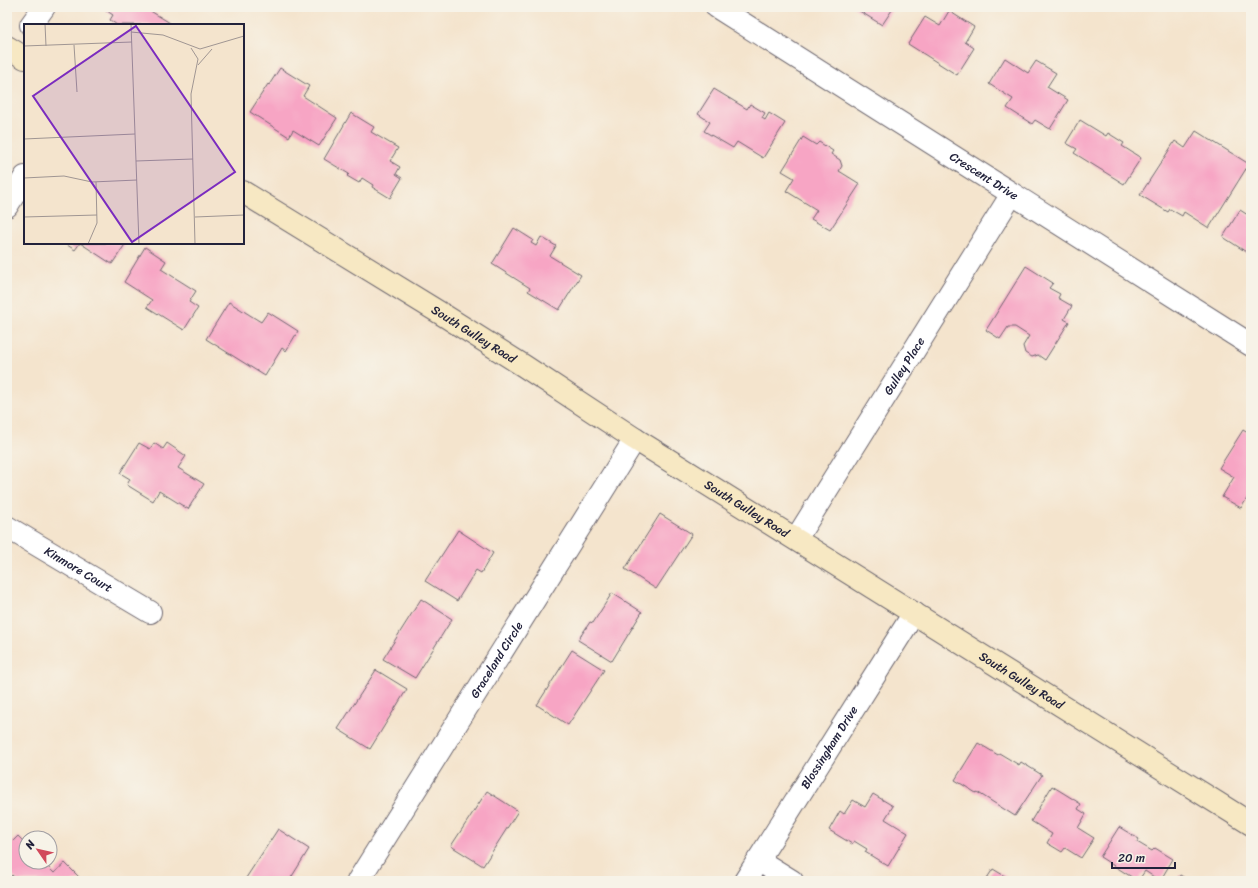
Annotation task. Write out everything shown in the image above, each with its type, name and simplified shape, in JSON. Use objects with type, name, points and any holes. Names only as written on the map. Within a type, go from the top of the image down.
[{"type":"street","points":[[32,24],[44,7]]},
{"type":"street","name":"Crescent Drive","points":[[717,7],[1251,345]]},
{"type":"street","points":[[7,206],[24,179]]},
{"type":"street","name":"South Gulley Road","points":[[244,193],[471,332],[635,439],[1251,824]]},
{"type":"street","name":"Gulley Place","points":[[796,539],[1012,194]]},
{"type":"street","name":"Graceland Circle","points":[[358,881],[635,439]]},
{"type":"street","name":"Kinmore Court","points":[[7,527],[150,612]]},
{"type":"street","name":"Blossingham Drive","points":[[744,881],[914,613]]},
{"type":"street","points":[[758,860],[792,881]]},
{"type":"building","points":[[101,7],[144,7],[170,23],[116,24],[110,20],[113,15]]},
{"type":"building","points":[[853,7],[894,7],[882,25]]},
{"type":"building","points":[[949,11],[974,27],[965,42],[974,48],[957,75],[908,44],[925,17],[940,26]]},
{"type":"building","points":[[1005,58],[1028,73],[1036,61],[1056,73],[1047,87],[1068,100],[1050,129],[1035,120],[1032,124],[1007,108],[1013,99],[989,84]]},
{"type":"building","points":[[280,68],[309,86],[303,96],[337,118],[319,146],[293,130],[289,137],[250,112]]},
{"type":"building","points":[[714,89],[747,109],[750,104],[765,113],[762,118],[765,120],[769,113],[785,123],[763,158],[737,142],[733,148],[704,131],[710,122],[698,114]]},
{"type":"building","points":[[351,113],[374,127],[371,132],[398,148],[390,161],[400,167],[396,174],[402,178],[390,198],[372,187],[373,185],[362,178],[359,183],[347,176],[349,174],[324,159]]},
{"type":"building","points":[[1080,120],[1106,136],[1108,133],[1124,143],[1122,146],[1141,158],[1124,184],[1074,153],[1077,149],[1066,143]]},
{"type":"building","points":[[1196,131],[1249,164],[1209,228],[1184,212],[1182,216],[1170,209],[1168,212],[1140,195],[1175,141],[1185,148]]},
{"type":"building","points":[[803,137],[816,145],[819,142],[833,151],[831,154],[840,160],[842,166],[839,171],[860,184],[830,230],[811,219],[817,210],[786,191],[794,178],[782,171]]},
{"type":"building","points":[[1240,210],[1251,217],[1251,255],[1223,237]]},
{"type":"building","points":[[514,228],[533,240],[531,243],[536,246],[541,237],[556,246],[550,256],[581,275],[559,310],[528,291],[530,288],[492,264]]},
{"type":"building","points":[[66,244],[79,244],[75,250]]},
{"type":"building","points":[[82,244],[125,244],[112,264]]},
{"type":"building","points":[[145,247],[166,261],[161,269],[196,291],[189,302],[198,308],[184,330],[147,307],[152,300],[124,282]]},
{"type":"building","points":[[1026,266],[1053,283],[1049,288],[1060,294],[1058,298],[1072,306],[1064,319],[1069,322],[1045,360],[1038,355],[1032,357],[1025,353],[1023,346],[1029,336],[1015,327],[1008,327],[1000,339],[986,330]]},
{"type":"building","points":[[229,302],[261,322],[268,312],[298,331],[286,351],[282,348],[265,376],[206,339]]},
{"type":"building","points":[[1243,430],[1251,435],[1251,492],[1241,508],[1222,497],[1234,477],[1219,468]]},
{"type":"building","points":[[139,443],[150,449],[154,443],[163,449],[167,443],[186,456],[178,468],[204,484],[188,509],[159,491],[153,501],[127,485],[130,479],[120,473]]},
{"type":"building","points":[[660,514],[692,534],[656,589],[625,569]]},
{"type":"building","points":[[458,530],[493,553],[481,573],[476,570],[457,601],[425,581]]},
{"type":"building","points":[[612,593],[642,612],[612,661],[578,640],[590,622],[593,623]]},
{"type":"building","points":[[421,599],[452,619],[415,678],[383,659]]},
{"type":"building","points":[[572,650],[604,670],[568,725],[537,705]]},
{"type":"building","points":[[376,670],[407,689],[370,749],[338,729]]},
{"type":"building","points":[[978,743],[1019,765],[1021,762],[1042,775],[1015,816],[955,780]]},
{"type":"building","points":[[1052,786],[1081,804],[1078,809],[1086,814],[1078,828],[1094,838],[1081,858],[1065,848],[1062,852],[1047,843],[1052,834],[1031,821]]},
{"type":"building","points":[[487,791],[518,811],[483,866],[451,846]]},
{"type":"building","points":[[873,794],[893,806],[885,819],[908,833],[888,866],[865,852],[867,849],[854,841],[852,844],[829,830],[840,811],[844,814],[853,800],[865,807]]},
{"type":"building","points":[[1119,827],[1139,839],[1137,842],[1152,851],[1155,848],[1173,859],[1160,881],[1145,871],[1138,881],[1100,857]]},
{"type":"building","points":[[278,829],[309,849],[289,881],[244,881]]},
{"type":"building","points":[[18,836],[18,870],[51,870],[54,873],[65,863],[80,878],[78,881],[18,881],[12,875],[7,880],[7,847]]},
{"type":"building","points":[[993,869],[1013,881],[985,881]]},
{"type":"building","points":[[1180,875],[1190,881],[1176,881]]}]
